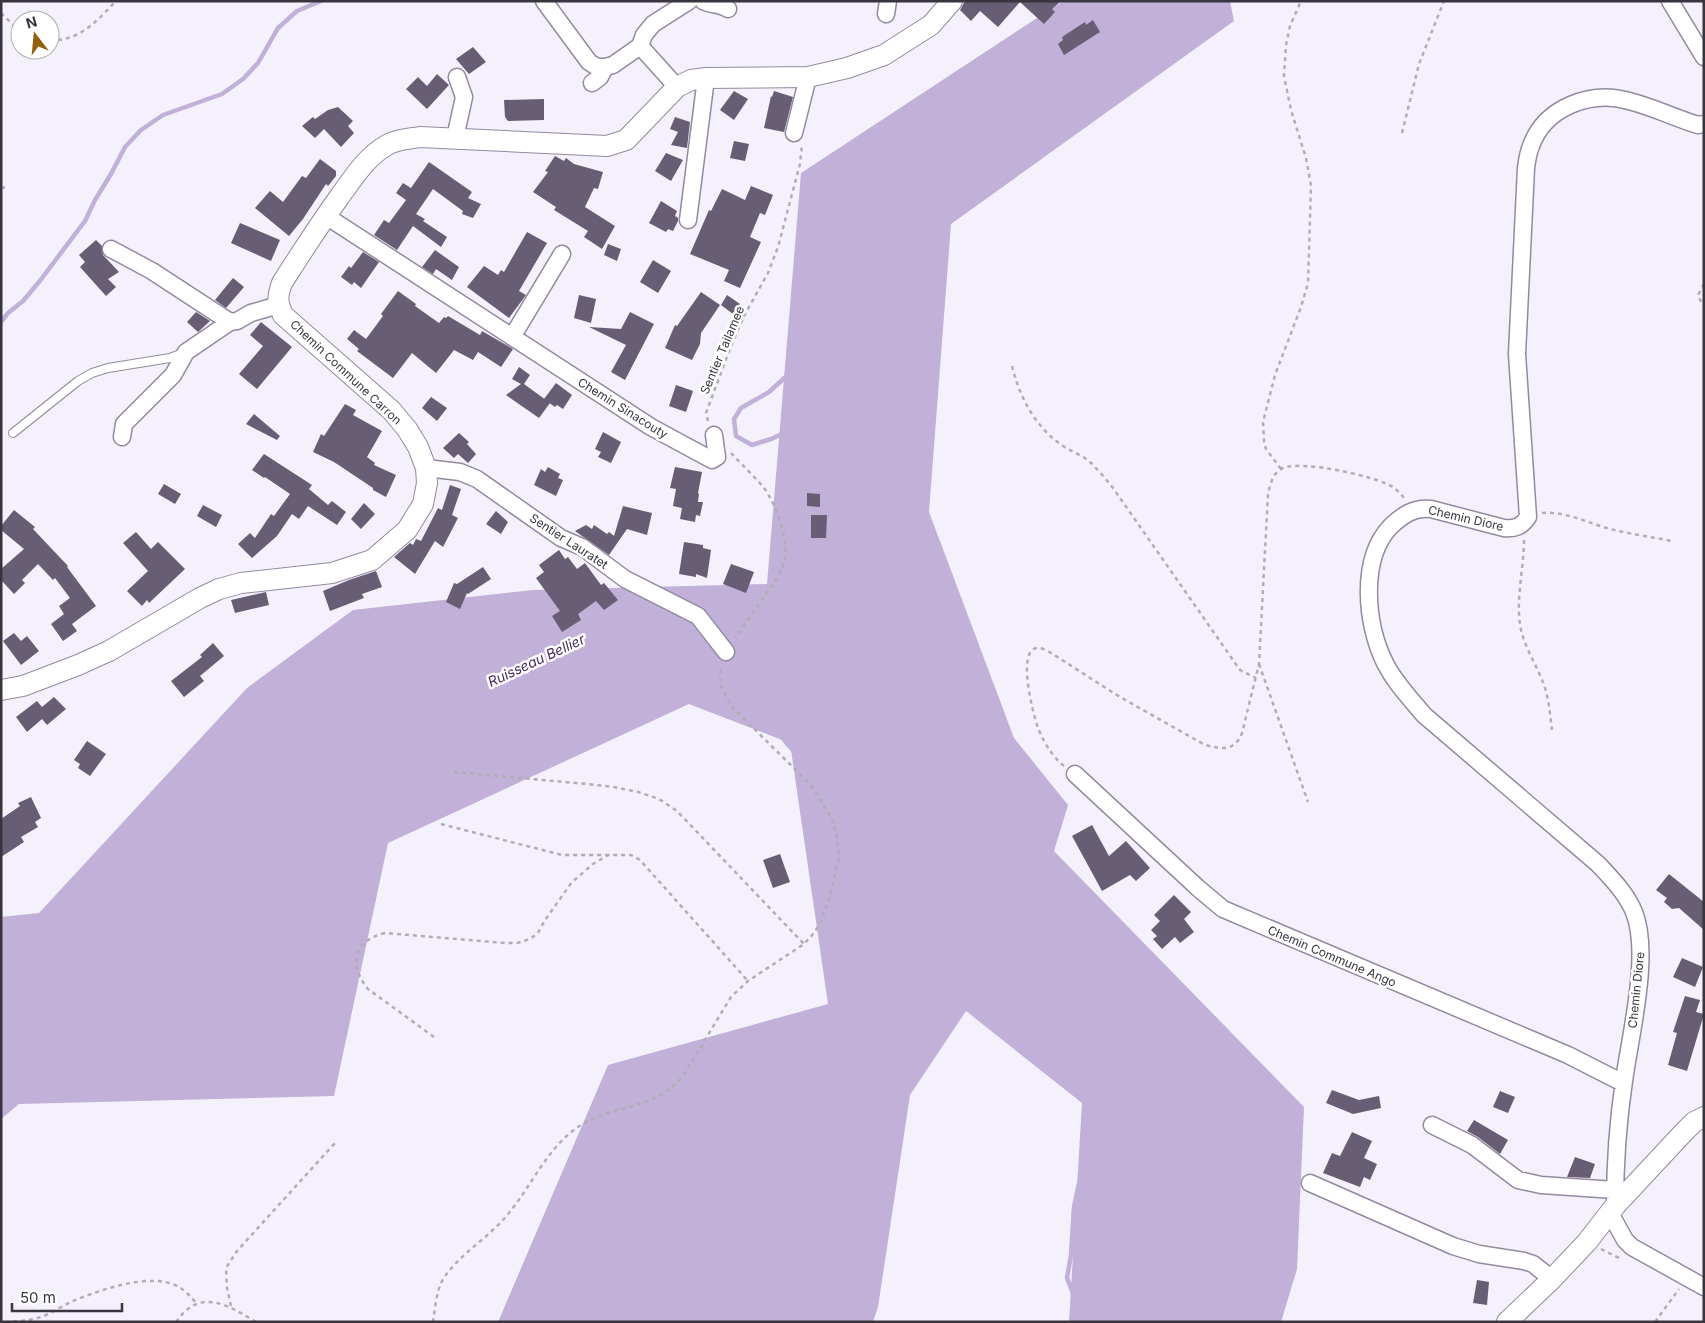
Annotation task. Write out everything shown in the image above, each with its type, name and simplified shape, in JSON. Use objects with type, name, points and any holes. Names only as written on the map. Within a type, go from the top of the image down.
[{"type":"street","points":[[544,1],[588,62],[597,67],[613,65],[640,46],[644,35],[653,24],[688,1]]},
{"type":"street","points":[[703,1],[728,9]]},
{"type":"street","points":[[122,437],[124,424],[173,375],[186,352],[230,322],[237,321],[251,313],[279,305],[278,295],[282,283],[326,216],[365,162],[389,144],[403,139],[420,137],[607,146],[626,140],[677,87],[691,80],[706,78],[808,77],[847,68],[884,55],[931,25],[952,1]]},
{"type":"street","points":[[1670,1],[1704,57]]},
{"type":"street","points":[[640,46],[677,87]]},
{"type":"street","points":[[592,83],[600,77],[605,67]]},
{"type":"street","points":[[455,138],[464,97],[457,77]]},
{"type":"street","points":[[799,136],[808,77]]},
{"type":"street","points":[[688,220],[706,78]]},
{"type":"street","points":[[1526,521],[1517,354],[1526,168],[1531,145],[1544,124],[1554,114],[1583,100],[1615,98],[1629,101],[1690,123],[1704,124]]},
{"type":"street","name":"Chemin Sinacouty","points":[[326,216],[651,427],[712,460],[716,456],[714,435]]},
{"type":"street","points":[[111,249],[152,271],[230,322]]},
{"type":"street","points":[[512,337],[562,254]]},
{"type":"street","name":"Chemin Commune Carron","points":[[1,690],[23,686],[50,677],[101,654],[219,589],[242,583],[332,573],[372,560],[407,530],[423,504],[427,483],[426,468],[418,447],[407,429],[391,410],[294,326],[284,315],[279,305]]},
{"type":"street","name":"Sentier Lauratet","points":[[426,468],[460,472],[477,479],[562,538],[582,547],[625,579],[698,616],[726,652]]},
{"type":"street","name":"Chemin Diore","points":[[1526,521],[1514,529],[1504,528],[1431,508],[1416,510],[1400,518],[1387,531],[1377,546],[1371,563],[1369,579],[1370,608],[1376,638],[1385,663],[1399,687],[1424,715],[1598,864],[1620,887],[1634,913],[1640,941],[1640,972],[1623,1083],[1613,1203]]},
{"type":"street","name":"Chemin Commune Ango","points":[[1075,774],[1223,909],[1568,1055],[1623,1083]]},
{"type":"street","points":[[1506,1322],[1552,1279],[1586,1242],[1613,1203],[1694,1122],[1704,1117]]},
{"type":"street","points":[[1432,1125],[1472,1145],[1518,1180],[1541,1184],[1613,1203]]},
{"type":"street","points":[[1310,1183],[1453,1246],[1479,1254],[1533,1264],[1552,1279]]},
{"type":"street","points":[[1613,1203],[1625,1240],[1632,1246],[1704,1287]]},
{"type":"lane","points":[[13,433],[92,372],[170,358],[186,352]]},
{"type":"path","points":[[60,39],[70,38],[91,27],[116,1]]},
{"type":"path","points":[[1281,469],[1266,449],[1263,422],[1275,375],[1301,307],[1308,283],[1311,186],[1306,158],[1291,110],[1284,76],[1286,45],[1290,26],[1302,1]]},
{"type":"path","points":[[1402,133],[1419,64],[1444,1]]},
{"type":"path","points":[[1,13],[10,22]]},
{"type":"path","name":"Sentier Tailamee","points":[[726,652],[784,566],[785,542],[777,512],[764,488],[714,435],[706,412],[744,316],[768,273],[778,247],[800,164],[799,136]]},
{"type":"path","points":[[1,188],[7,187]]},
{"type":"path","points":[[1704,284],[1698,295],[1704,305]]},
{"type":"path","points":[[1012,366],[1020,393],[1028,409],[1041,426],[1063,446],[1091,463],[1113,488],[1240,670],[1256,678]]},
{"type":"path","points":[[1075,774],[1058,760],[1047,746],[1038,729],[1033,713],[1026,672],[1030,653],[1033,649],[1038,647],[1048,650],[1120,697],[1205,745],[1218,748],[1233,746],[1239,741],[1259,664],[1268,494],[1272,480],[1281,469],[1299,466],[1351,472],[1378,480],[1393,487],[1416,510]]},
{"type":"path","points":[[1552,730],[1549,702],[1520,625],[1519,602],[1526,521],[1542,513],[1552,512],[1612,529],[1672,541]]},
{"type":"path","points":[[433,1322],[441,1283],[451,1267],[496,1228],[555,1148],[567,1135],[594,1118],[660,1096],[676,1084],[683,1076],[731,997],[748,981],[804,944],[820,924],[829,899],[839,858],[837,838],[832,819],[812,785],[732,706],[720,683],[720,670],[726,652]]},
{"type":"path","points":[[1259,664],[1308,802]]},
{"type":"path","points":[[454,772],[587,784],[638,792],[659,799],[677,811],[804,944]]},
{"type":"path","points":[[442,824],[562,856],[631,855],[640,860],[748,981]]},
{"type":"path","points":[[434,1037],[368,989],[362,982],[357,973],[356,960],[361,946],[372,936],[385,933],[505,943],[517,943],[530,939],[538,933],[544,920],[572,882],[593,864],[610,854]]},
{"type":"path","points":[[231,1306],[227,1288],[226,1268],[237,1251],[335,1143]]},
{"type":"path","points":[[5,1322],[45,1316],[95,1293],[141,1282],[161,1282],[176,1286],[189,1294],[196,1304]]},
{"type":"path","points":[[1655,1322],[1679,1289]]},
{"type":"path","points":[[176,1322],[182,1313],[196,1304],[212,1301],[231,1306],[256,1322]]},
{"type":"shaded area","points":[[1063,1],[1230,1],[1234,21],[951,224],[929,512],[1014,738],[1068,805],[1054,851],[1304,1107],[1297,1269],[1281,1322],[1069,1322],[1082,1103],[966,1011],[910,1095],[878,1307],[873,1322],[498,1322],[608,1065],[828,1004],[790,743],[689,704],[388,843],[334,1096],[19,1104],[1,1119],[1,917],[39,913],[247,688],[353,610],[533,590],[767,584],[801,173]]},
{"type":"building","points":[[965,1],[1061,1],[1052,9],[1055,12],[1044,24],[1020,2],[998,27],[980,11],[971,21],[960,10]]},
{"type":"building","points":[[1093,20],[1100,32],[1064,55],[1058,44],[1063,40],[1062,37],[1085,22],[1086,25]]},
{"type":"building","points":[[473,47],[486,62],[469,74],[456,59]]},
{"type":"building","points":[[437,74],[449,85],[427,109],[406,89],[418,77],[427,86]]},
{"type":"building","points":[[734,91],[748,99],[734,120],[720,110]]},
{"type":"building","points":[[774,91],[793,97],[784,132],[764,128],[771,96]]},
{"type":"building","points":[[544,99],[544,120],[508,121],[505,117],[504,100]]},
{"type":"building","points":[[338,107],[353,121],[348,126],[354,133],[341,147],[324,129],[315,138],[302,126],[313,117],[315,119],[328,110]]},
{"type":"building","points":[[675,117],[690,122],[687,148],[671,145],[678,132],[670,129]]},
{"type":"building","points":[[734,141],[749,144],[745,161],[730,158]]},
{"type":"building","points":[[666,153],[683,160],[671,181],[655,171]]},
{"type":"building","points":[[555,156],[564,161],[566,158],[574,164],[603,172],[598,189],[594,188],[585,207],[615,226],[602,249],[584,237],[588,231],[554,210],[556,207],[533,192],[548,172],[545,171]]},
{"type":"building","points":[[320,159],[336,171],[336,176],[328,186],[326,184],[303,219],[289,236],[255,208],[270,191],[283,202],[302,176],[306,178]]},
{"type":"building","points":[[429,162],[472,192],[468,198],[481,204],[473,218],[462,214],[463,211],[433,189],[416,214],[447,237],[441,247],[413,226],[397,250],[374,235],[384,220],[389,223],[406,200],[396,193],[403,183],[411,188]]},
{"type":"building","points":[[751,186],[773,195],[765,215],[760,213],[750,237],[761,242],[740,288],[724,281],[729,270],[690,254],[709,210],[711,211],[722,189],[745,200]]},
{"type":"building","points":[[661,201],[677,211],[675,216],[678,218],[678,221],[673,231],[668,229],[666,232],[649,223]]},
{"type":"building","points":[[240,223],[280,240],[271,261],[231,243]]},
{"type":"building","points":[[527,232],[547,243],[519,291],[526,295],[509,318],[467,287],[484,266],[498,275],[501,270],[504,272]]},
{"type":"building","points":[[96,240],[102,246],[103,255],[119,272],[108,279],[116,287],[106,296],[80,267],[85,262],[79,255]]},
{"type":"building","points":[[608,244],[621,249],[617,261],[604,255]]},
{"type":"building","points":[[435,250],[459,267],[452,280],[436,269],[433,274],[422,267]]},
{"type":"building","points":[[363,252],[379,262],[361,288],[354,282],[352,285],[341,277],[349,266],[351,268]]},
{"type":"building","points":[[653,260],[671,271],[658,293],[640,282]]},
{"type":"building","points":[[233,278],[244,287],[226,308],[215,300]]},
{"type":"building","points":[[398,291],[439,323],[444,317],[448,316],[480,335],[482,331],[513,349],[501,367],[478,352],[473,360],[454,350],[436,373],[412,353],[393,378],[357,351],[359,349],[347,339],[354,330],[366,339]]},
{"type":"building","points":[[701,292],[720,305],[701,333],[700,344],[692,360],[665,348],[675,325],[677,326]]},
{"type":"building","points":[[579,295],[596,299],[591,323],[574,318]]},
{"type":"building","points":[[727,295],[740,304],[733,314],[721,305]]},
{"type":"building","points":[[196,312],[210,321],[198,332],[187,322]]},
{"type":"building","points":[[630,312],[654,324],[625,380],[611,372],[626,345],[589,327],[621,329]]},
{"type":"building","points":[[261,322],[292,347],[257,389],[239,374],[263,346],[250,335]]},
{"type":"building","points":[[519,367],[530,375],[524,384],[550,403],[539,418],[506,395],[521,384],[512,379]]},
{"type":"building","points":[[556,383],[572,395],[563,409],[557,405],[555,407],[544,399]]},
{"type":"building","points":[[676,385],[693,391],[686,412],[669,406]]},
{"type":"building","points":[[431,397],[447,408],[437,421],[422,408]]},
{"type":"building","points":[[345,404],[356,410],[353,415],[382,431],[367,457],[375,463],[374,465],[396,475],[386,497],[334,462],[313,452],[321,434],[324,436]]},
{"type":"building","points":[[254,414],[280,436],[277,440],[246,424]]},
{"type":"building","points":[[603,432],[621,442],[611,463],[598,457],[601,452],[595,449]]},
{"type":"building","points":[[459,433],[469,442],[467,444],[476,454],[468,463],[458,454],[454,458],[443,448]]},
{"type":"building","points":[[264,454],[312,485],[309,489],[328,505],[332,501],[346,512],[337,525],[308,506],[299,519],[292,514],[277,536],[252,558],[238,544],[250,533],[255,538],[271,514],[274,516],[290,494],[252,470]]},
{"type":"building","points":[[548,467],[560,474],[558,478],[563,480],[556,496],[534,485],[541,469],[545,472]]},
{"type":"building","points":[[675,467],[702,472],[698,502],[703,502],[700,516],[696,515],[695,522],[680,519],[682,508],[673,506],[676,489],[670,488]]},
{"type":"building","points":[[164,484],[181,494],[175,504],[158,494]]},
{"type":"building","points":[[450,485],[461,489],[452,515],[458,518],[443,547],[435,541],[415,574],[394,557],[410,543],[413,545],[416,539],[421,541],[438,508],[442,510]]},
{"type":"building","points":[[807,493],[820,494],[820,507],[807,506]]},
{"type":"building","points":[[364,503],[375,514],[361,529],[351,519]]},
{"type":"building","points":[[203,505],[222,515],[216,527],[197,516]]},
{"type":"building","points":[[623,506],[652,513],[647,535],[627,529],[609,555],[575,531],[586,525],[592,529],[594,525],[607,534],[609,532],[614,536]]},
{"type":"building","points":[[14,510],[35,527],[33,529],[68,566],[96,606],[72,624],[77,631],[63,641],[51,624],[64,614],[59,606],[70,598],[55,578],[53,580],[38,564],[22,580],[25,583],[14,594],[1,580],[1,569],[24,549],[1,530],[1,526]]},
{"type":"building","points":[[496,511],[508,522],[501,534],[486,524]]},
{"type":"building","points":[[811,515],[827,515],[826,538],[811,538]]},
{"type":"building","points":[[136,532],[151,549],[158,542],[185,569],[149,603],[147,600],[142,606],[127,591],[148,571],[123,543]]},
{"type":"building","points":[[684,542],[703,545],[703,548],[711,550],[707,578],[696,574],[696,577],[679,574]]},
{"type":"building","points":[[559,550],[565,559],[568,557],[577,569],[585,563],[601,585],[604,583],[618,600],[604,610],[596,601],[578,614],[581,620],[562,632],[552,616],[560,611],[536,578],[544,572],[539,565]]},
{"type":"building","points":[[731,564],[754,572],[746,593],[723,584]]},
{"type":"building","points":[[483,567],[491,579],[467,593],[460,609],[446,602],[454,583],[457,584]]},
{"type":"building","points":[[376,571],[382,587],[362,594],[364,598],[330,611],[323,591]]},
{"type":"building","points":[[266,592],[269,605],[235,613],[231,600]]},
{"type":"building","points":[[14,633],[21,641],[27,636],[39,651],[21,665],[3,641]]},
{"type":"building","points":[[213,643],[224,656],[200,676],[204,681],[184,697],[171,681],[202,657],[200,655]]},
{"type":"building","points":[[54,697],[66,709],[47,725],[42,719],[27,732],[16,717],[37,701],[42,707]]},
{"type":"building","points":[[87,741],[106,754],[90,776],[78,768],[80,764],[74,760]]},
{"type":"building","points":[[31,797],[41,818],[35,822],[38,827],[21,837],[24,842],[1,857],[1,819],[20,806],[18,803]]},
{"type":"building","points":[[1092,825],[1109,856],[1126,841],[1150,868],[1136,881],[1130,875],[1102,891],[1072,836]]},
{"type":"building","points":[[780,854],[790,882],[773,888],[763,860]]},
{"type":"building","points":[[1669,874],[1704,902],[1704,930],[1679,908],[1672,909],[1664,902],[1667,898],[1656,890]]},
{"type":"building","points":[[1174,895],[1191,912],[1184,919],[1194,932],[1180,943],[1175,937],[1162,949],[1153,939],[1157,936],[1151,930],[1160,921],[1154,915]]},
{"type":"building","points":[[1682,958],[1703,967],[1695,987],[1673,977]]},
{"type":"building","points":[[1685,996],[1700,1000],[1696,1012],[1704,1014],[1687,1071],[1668,1065],[1677,1033],[1673,1032]]},
{"type":"building","points":[[1332,1090],[1359,1100],[1379,1096],[1381,1108],[1353,1114],[1326,1103]]},
{"type":"building","points":[[1500,1091],[1515,1097],[1508,1113],[1493,1107]]},
{"type":"building","points":[[1474,1120],[1508,1140],[1500,1154],[1467,1131]]},
{"type":"building","points":[[1352,1132],[1372,1141],[1364,1158],[1377,1164],[1370,1180],[1364,1177],[1360,1187],[1323,1173],[1332,1153],[1340,1156]]},
{"type":"building","points":[[1575,1157],[1595,1164],[1590,1178],[1567,1177]]},
{"type":"building","points":[[1477,1280],[1489,1282],[1487,1305],[1473,1303]]},
{"type":"waterway","points":[[1,322],[39,282],[85,221],[125,147],[141,130],[163,115],[222,94],[243,79],[258,63],[278,28],[297,11],[321,1]]},
{"type":"waterway","points":[[1084,1322],[1067,1278],[1071,1255],[1074,1207],[1091,1133],[1098,1120],[1099,1106],[1096,1094],[1059,1047],[1055,1032],[1050,1025],[1041,1019],[1024,1014],[992,1016],[982,1014],[956,999],[947,968],[940,957],[939,937],[934,911],[945,855],[944,846],[921,832],[878,816],[853,787],[816,767],[796,753],[775,726],[760,692],[772,671],[796,653],[819,642],[876,623],[899,611],[913,594],[911,578],[898,552],[864,507],[852,487],[817,445],[801,434],[784,433],[752,445],[736,436],[734,419],[741,408],[769,392],[834,333],[863,298],[870,273],[863,264],[849,254],[841,241],[836,203],[847,173],[858,164],[891,154],[902,147],[929,127],[953,105],[985,97],[1006,97],[1059,111],[1080,109],[1102,98],[1119,87],[1130,74],[1139,55],[1148,31],[1144,1]]},
{"type":"waterway","name":"Ruisseau Bellier","points":[[1,965],[23,940],[44,930],[66,939],[89,952],[105,956],[131,953],[154,942],[169,927],[177,913],[179,883],[171,838],[175,824],[185,811],[197,808],[208,810],[264,838],[276,839],[288,835],[302,823],[325,776],[348,745],[370,723],[404,704],[441,696],[492,695],[533,678],[583,649],[604,641],[626,638],[646,641],[664,648],[675,655],[701,679],[723,693],[738,696],[760,692]]}]
